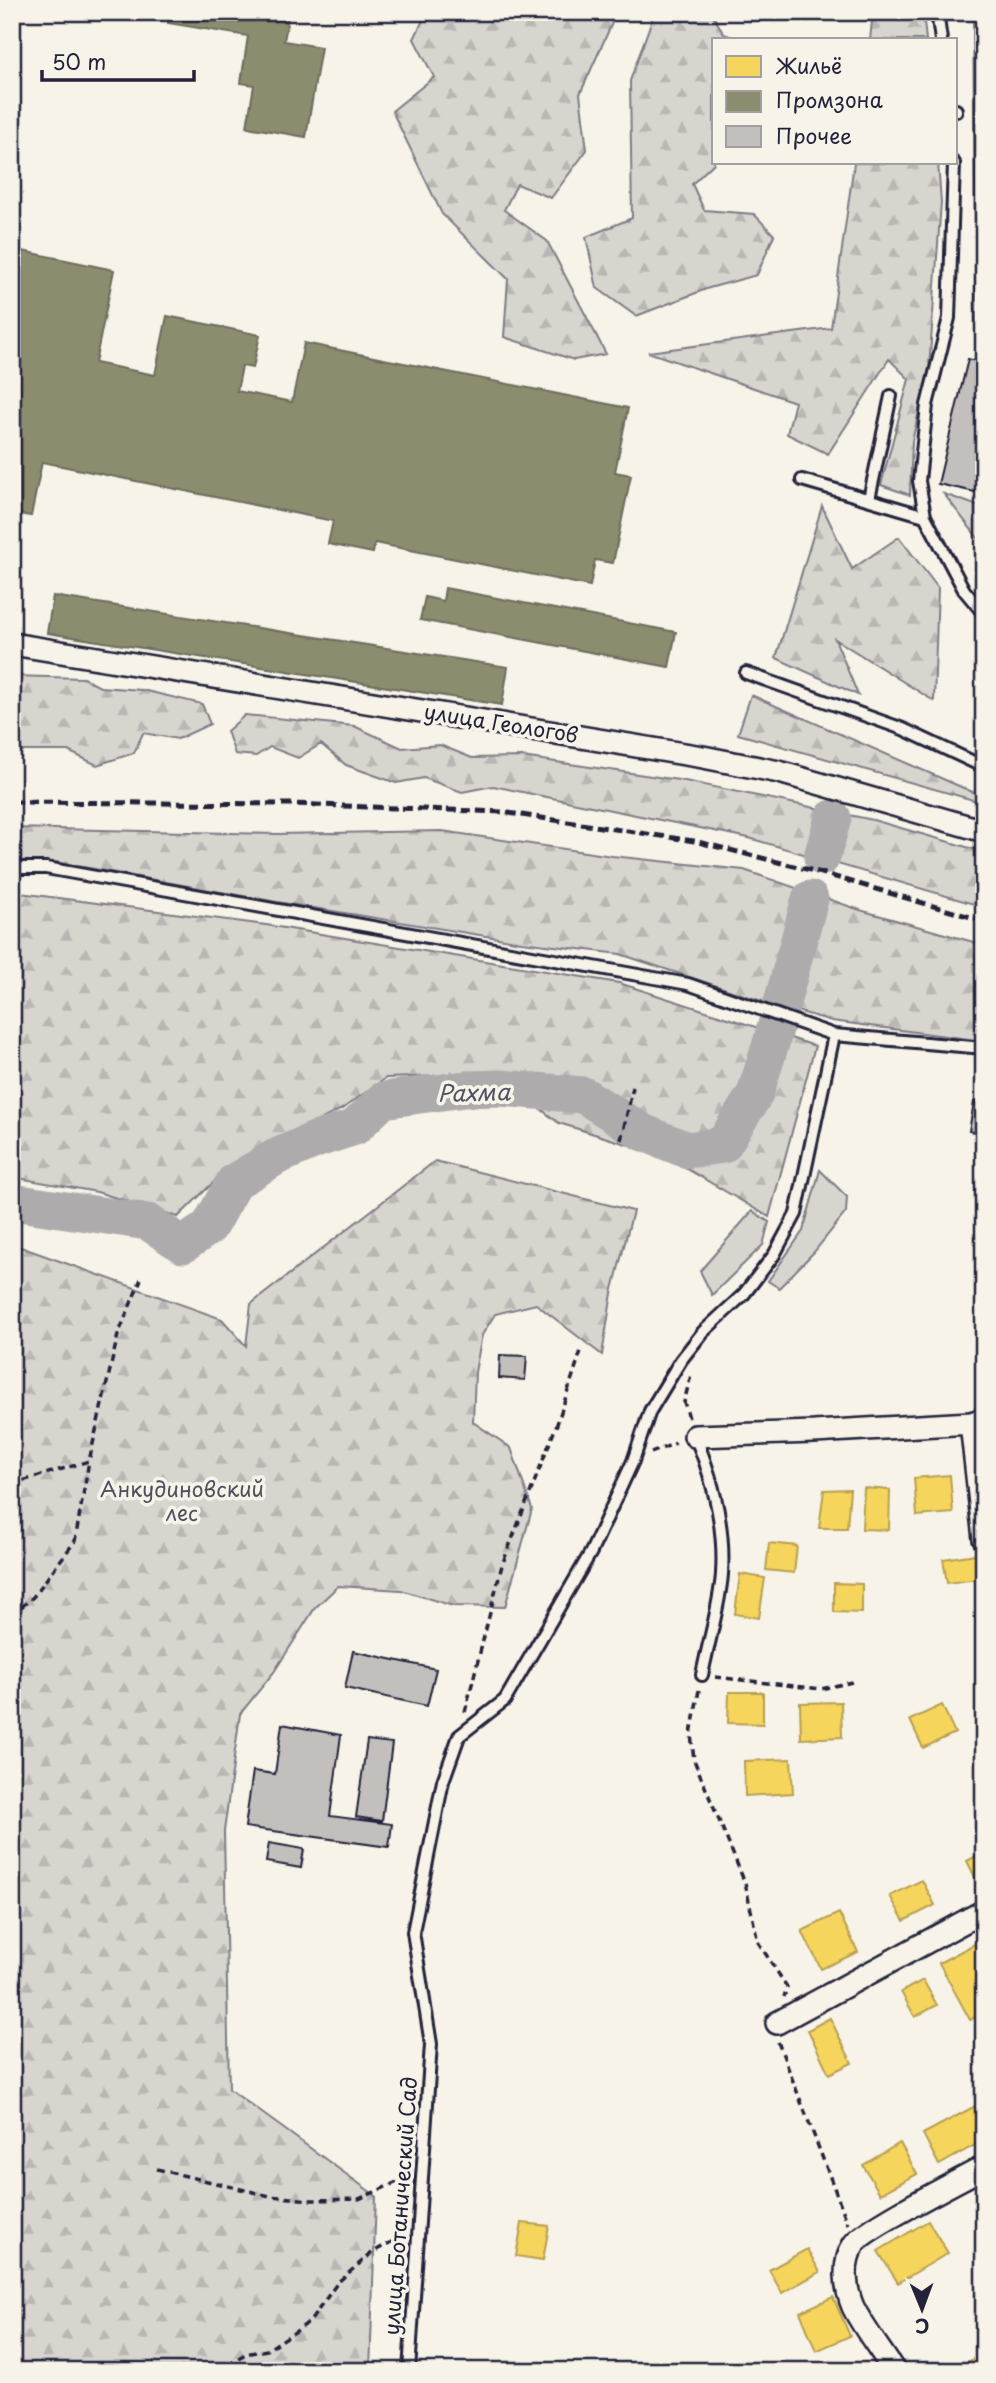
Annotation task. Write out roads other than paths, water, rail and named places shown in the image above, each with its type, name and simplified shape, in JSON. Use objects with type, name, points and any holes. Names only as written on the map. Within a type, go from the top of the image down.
[{"type":"street","name":"улица Геологов","points":[[12,644],[779,772],[984,831]]},
{"type":"street","points":[[695,1436],[814,1432],[978,1421],[984,1539]]},
{"type":"street","points":[[777,2023],[984,1911]]},
{"type":"street","points":[[894,2371],[853,2306],[846,2283],[851,2251],[873,2229],[984,2167]]},
{"type":"lane","points":[[937,12],[941,38]]},
{"type":"lane","points":[[954,164],[949,318],[927,405],[919,481],[925,516],[964,590],[984,614]]},
{"type":"lane","points":[[869,499],[891,396]]},
{"type":"lane","points":[[802,480],[925,516]]},
{"type":"lane","points":[[746,673],[903,729],[984,767]]},
{"type":"lane","points":[[12,868],[46,868],[688,984],[834,1035],[984,1048]]},
{"type":"lane","name":"улица Ботанический Сад","points":[[409,2371],[431,2044],[413,1932],[443,1781],[459,1736],[505,1700],[591,1552],[633,1461],[650,1411],[681,1360],[702,1332],[744,1294],[774,1255],[796,1214],[834,1035]]},
{"type":"lane","points":[[695,1436],[706,1463],[718,1508],[722,1574],[702,1675]]},
{"type":"waterway","name":"Рахма","points":[[822,857],[833,818]]},
{"type":"waterway","name":"Рахма","points":[[12,1202],[148,1222],[183,1245],[209,1227],[234,1182],[276,1157],[355,1127],[383,1100],[465,1089],[500,1088],[583,1095],[642,1132],[687,1150],[723,1145],[755,1094],[810,899]]},
{"type":"railway","points":[[12,802],[291,804],[502,812],[694,841],[818,872],[984,921]]},
{"type":"park label","name":"Анкудиновский лес","points":[[182,1502]]}]
